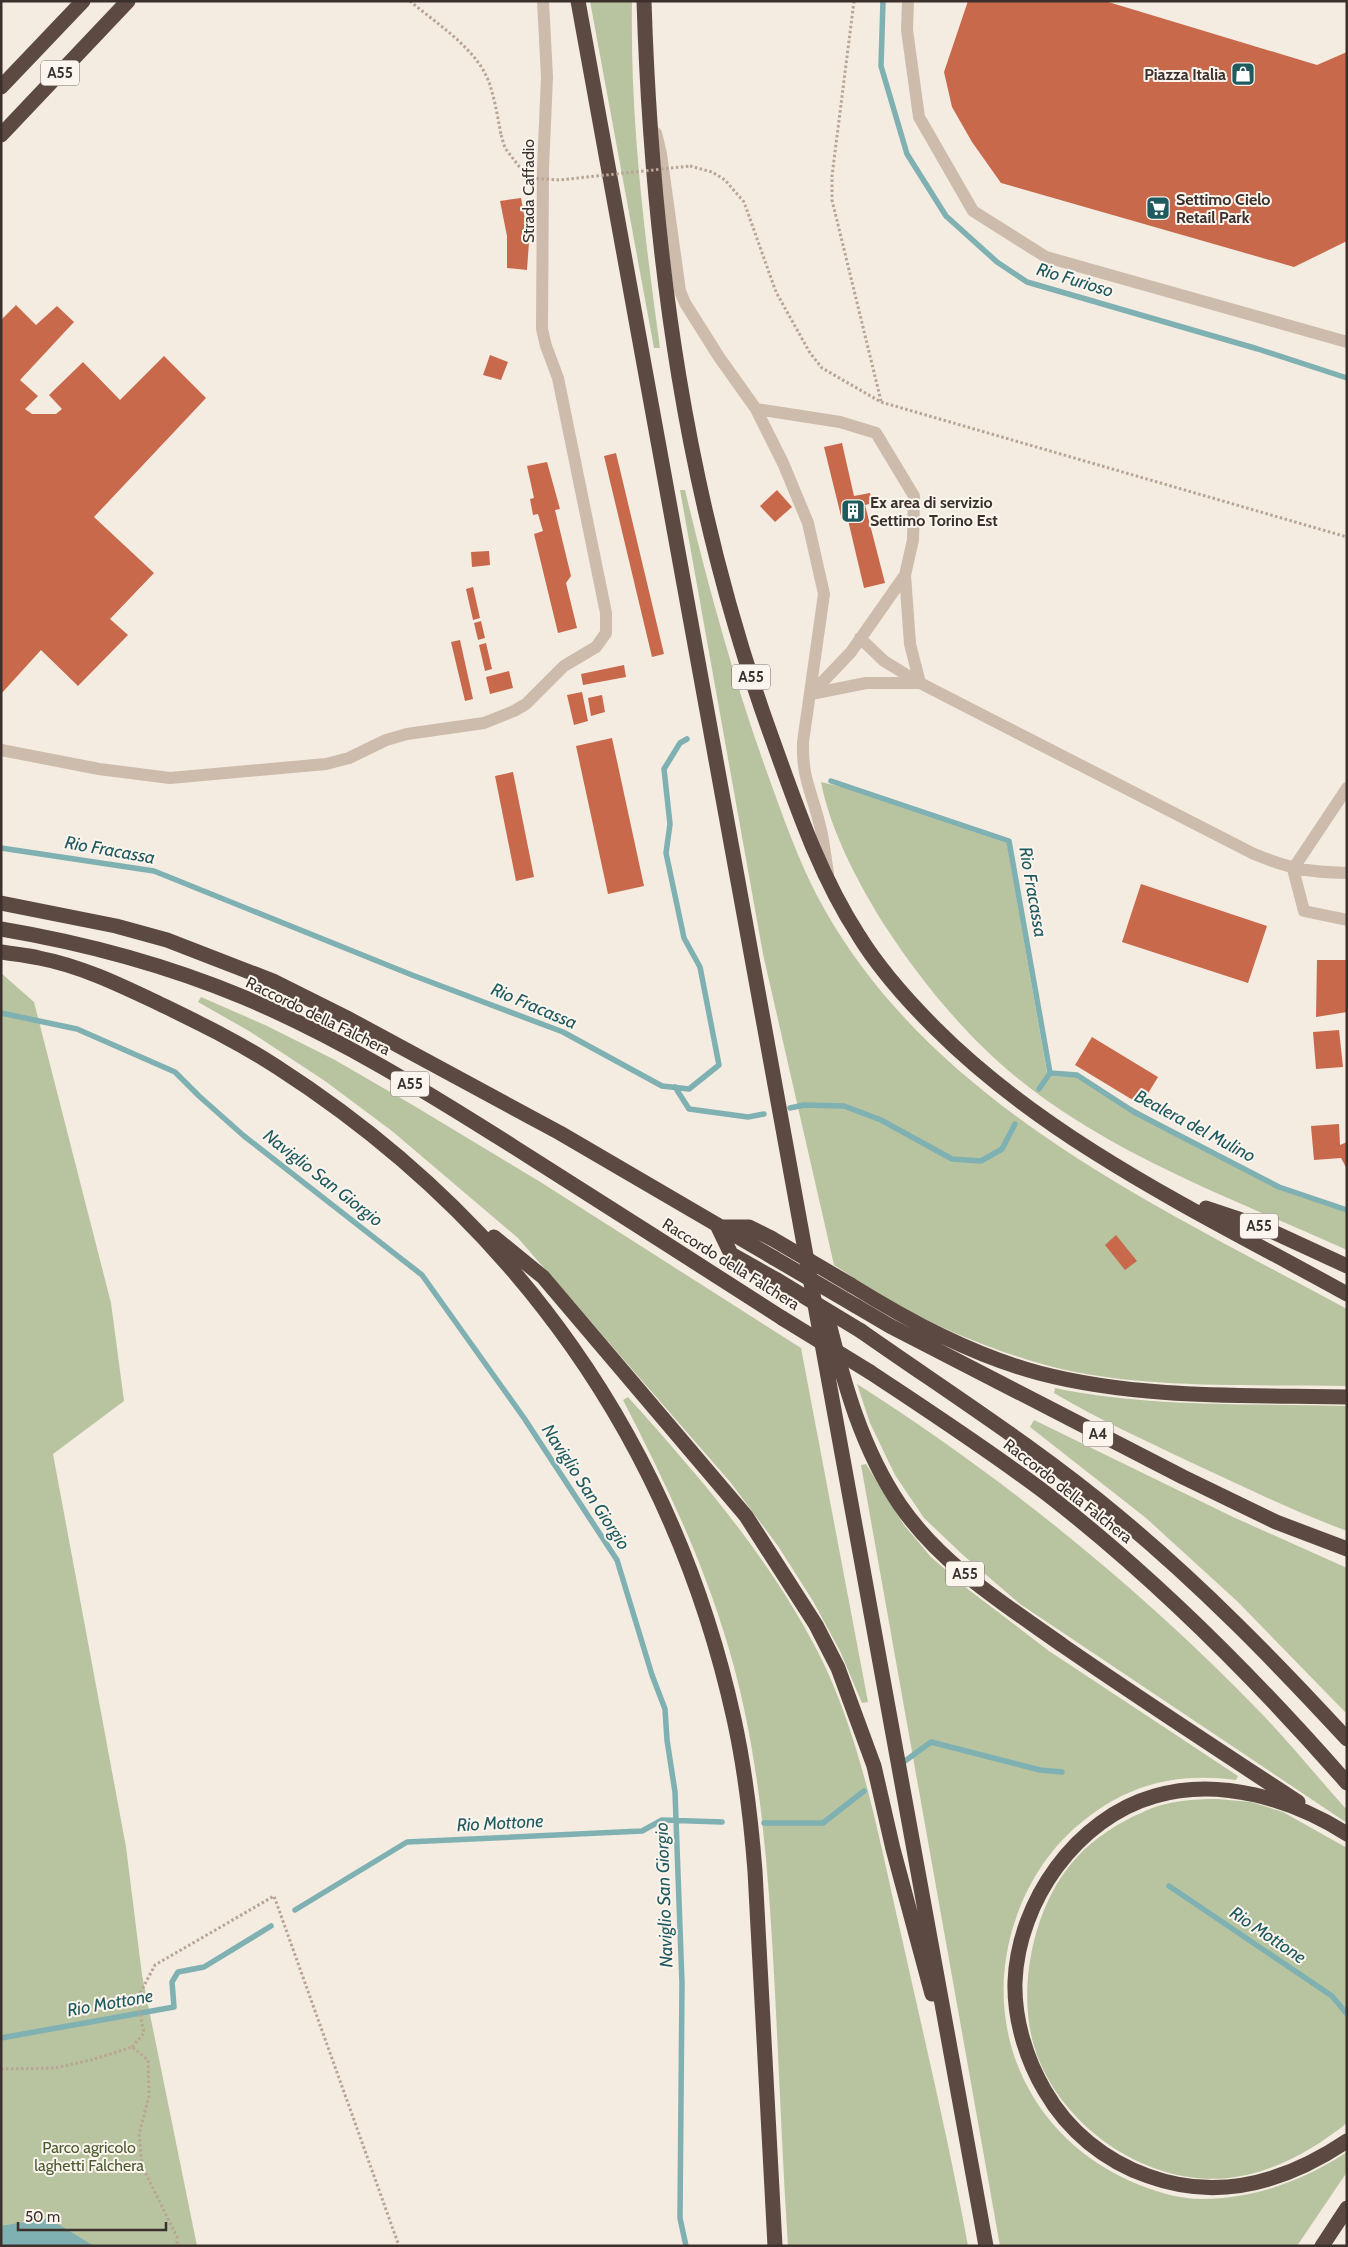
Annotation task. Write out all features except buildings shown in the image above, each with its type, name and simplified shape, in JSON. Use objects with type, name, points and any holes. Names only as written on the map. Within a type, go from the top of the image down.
[{"type":"highway","name":"A55","points":[[1,87],[83,1]]},
{"type":"highway","name":"A55","points":[[1,135],[128,1]]},
{"type":"highway","name":"A55","points":[[578,1],[792,1172],[841,1374],[866,1444],[900,1505],[921,1531],[953,1564],[987,1592],[1108,1676],[1341,1830]]},
{"type":"highway","name":"A55","points":[[644,1],[655,204],[662,269],[675,357],[694,460],[721,572],[742,648],[803,825],[830,886],[860,938],[885,973],[960,1052],[993,1081],[1066,1134],[1167,1194],[1260,1226],[1347,1266]]},
{"type":"highway","name":"Raccordo della Falchera","points":[[1,903],[116,926],[167,940],[273,981],[349,1019],[560,1133],[718,1227],[731,1254],[861,1331],[1033,1450],[1120,1518],[1236,1622],[1347,1739]]},
{"type":"highway","name":"Raccordo della Falchera","points":[[1,929],[95,948],[152,964],[243,997],[323,1035],[396,1075],[476,1123],[870,1372],[985,1449],[1101,1537],[1222,1647],[1347,1783]]},
{"type":"highway","points":[[1,952],[40,958],[88,972],[140,994],[245,1046],[342,1111],[543,1277],[746,1516],[816,1624],[838,1668],[874,1766],[893,1849],[960,2096]]},
{"type":"highway","points":[[792,1172],[986,2246]]},
{"type":"highway","points":[[427,1182],[481,1233],[555,1322],[589,1368],[614,1407],[661,1500],[688,1564],[704,1612],[734,1721],[750,1817],[760,1936],[775,2246]]},
{"type":"highway","points":[[1167,1194],[1347,1294]]},
{"type":"highway","points":[[718,1227],[749,1227],[771,1238],[896,1313],[955,1342],[996,1359],[1047,1375],[1075,1381],[1157,1392],[1347,1397]]},
{"type":"highway","name":"A4","points":[[718,1227],[890,1326],[1182,1477],[1276,1522],[1347,1549]]},
{"type":"highway","points":[[1341,1830],[1276,1800],[1238,1790],[1205,1788],[1184,1790],[1155,1796],[1128,1807],[1103,1821],[1088,1833],[1069,1852],[1053,1873],[1042,1892],[1024,1933],[1015,1981],[1021,2033],[1039,2081],[1053,2105],[1091,2146],[1138,2173],[1187,2187],[1236,2187],[1260,2183],[1307,2166],[1347,2141]]},
{"type":"highway","points":[[1322,2246],[1347,2208]]},
{"type":"street","name":"Strada Caffadio","points":[[1,750],[99,769],[170,778],[326,764],[349,758],[386,740],[407,734],[484,723],[500,718],[526,704],[564,666],[596,647],[603,639],[607,623],[606,613],[558,378],[542,329],[543,168],[547,78],[543,1]]},
{"type":"street","points":[[908,1],[907,30],[919,117],[973,211],[1046,257],[1347,342]]},
{"type":"street","points":[[648,97],[661,154],[680,291],[685,303],[710,342],[756,409],[783,463],[808,523],[824,594],[803,742],[802,764],[805,782],[820,823],[830,886]]},
{"type":"street","points":[[756,409],[840,422],[876,433],[914,496],[913,540],[905,575],[910,644],[920,684]]},
{"type":"street","points":[[811,694],[851,652],[905,575]]},
{"type":"street","points":[[860,638],[884,661],[920,684],[1254,854],[1293,869],[1313,872],[1347,873]]},
{"type":"street","points":[[811,694],[866,683],[920,684]]},
{"type":"street","points":[[1347,788],[1293,869],[1304,911],[1347,920]]},
{"type":"path","points":[[410,1],[463,45],[489,83],[505,148],[528,178],[559,180],[690,166],[712,172],[725,180],[744,202],[776,292],[816,361],[822,368],[881,402],[1347,536]]},
{"type":"path","points":[[854,1],[832,176],[832,200],[881,402]]},
{"type":"path","points":[[1,2068],[55,2068],[91,2060],[132,2047],[144,2033],[137,1999],[155,1965],[274,1896],[399,2246]]},
{"type":"path","points":[[132,2047],[148,2060],[149,2096],[139,2134],[142,2166],[177,2237],[177,2246]]},
{"type":"green space","points":[[590,1],[632,1],[633,88],[639,175],[660,348],[654,348]]},
{"type":"green space","points":[[680,490],[685,490],[714,603],[736,678],[760,752],[791,836],[826,912],[873,981],[928,1042],[990,1096],[1057,1145],[1128,1190],[1347,1309],[1347,1386],[1159,1382],[1085,1374],[1049,1366],[992,1348],[937,1325],[892,1302],[834,1265],[763,954]]},
{"type":"green space","points":[[821,782],[846,788],[1007,843],[1047,1073],[1051,1076],[1077,1077],[1280,1189],[1347,1212],[1347,1250],[1218,1194],[1134,1153],[1053,1105],[997,1061],[929,987],[885,926],[865,893],[838,838]]},
{"type":"green space","name":"Parco agricolo laghetti Falchera","points":[[1,973],[34,1002],[111,1303],[124,1401],[53,1454],[126,1847],[142,1975],[197,2246],[1,2246]]},
{"type":"green space","points":[[201,997],[265,1025],[335,1060],[416,1107],[542,1183],[801,1348],[868,1702],[862,1703],[840,1651],[813,1601],[778,1546],[731,1483],[518,1238],[392,1131],[325,1081],[249,1031],[198,1002]]},
{"type":"green space","points":[[857,1384],[965,1457],[1068,1536],[1118,1578],[1215,1667],[1261,1713],[1347,1810],[1347,1823],[1020,1604],[963,1555],[924,1518],[895,1475],[870,1423]]},
{"type":"green space","points":[[1055,1388],[1127,1399],[1164,1402],[1347,1406],[1347,1531],[1268,1498],[1121,1429],[1054,1393]]},
{"type":"green space","points":[[628,1397],[706,1487],[755,1550],[799,1617],[833,1685],[858,1755],[877,1826],[945,2129],[968,2246],[788,2246],[769,1892],[761,1810],[748,1729],[740,1689],[719,1616],[682,1522],[623,1400]]},
{"type":"green space","points":[[1034,1420],[1233,1517],[1347,1568],[1347,1714],[1238,1602],[1146,1518],[1030,1427]]},
{"type":"green space","points":[[866,1464],[904,1525],[931,1557],[969,1590],[1049,1651],[1238,1776],[1236,1780],[1192,1778],[1171,1780],[1132,1791],[1113,1800],[1095,1812],[1067,1835],[1040,1868],[1021,1905],[1006,1958],[1004,1998],[1009,2036],[1021,2072],[1039,2106],[1064,2136],[1094,2161],[1130,2181],[1156,2191],[1183,2198],[1202,2199],[1241,2196],[1260,2192],[1296,2179],[1347,2152],[1347,2172],[1297,2246],[1000,2246],[861,1465]]},
{"type":"green space","points":[[1218,1799],[1251,1802],[1283,1812],[1347,1848],[1347,2123],[1306,2151],[1277,2166],[1229,2178],[1198,2178],[1167,2172],[1137,2161],[1109,2145],[1084,2125],[1063,2101],[1046,2075],[1034,2046],[1029,2024],[1028,1976],[1038,1927],[1047,1904],[1058,1882],[1085,1849],[1116,1826],[1152,1808],[1180,1801]]},
{"type":"water","points":[[48,2218],[94,2246],[1,2246],[1,2226]]},
{"type":"waterway","name":"Rio Furioso","points":[[883,1],[881,66],[907,154],[946,216],[997,262],[1027,282],[1258,349],[1347,378]]},
{"type":"waterway","name":"Rio Fracassa","points":[[1,848],[154,871],[412,975],[563,1032],[662,1086],[689,1089],[719,1065],[700,967],[684,938],[666,853],[670,824],[664,769],[680,743],[687,739]]},
{"type":"waterway","name":"Rio Fracassa","points":[[831,781],[1009,841],[1050,1073]]},
{"type":"waterway","name":"Naviglio San Giorgio","points":[[1,1013],[77,1029],[175,1072],[244,1136],[422,1275],[524,1418],[617,1560],[652,1675],[665,1709],[667,1740],[675,1792],[682,1983],[680,2218],[686,2246]]},
{"type":"waterway","name":"Bealera del Mulino","points":[[1039,1089],[1050,1073],[1077,1075],[1134,1112],[1279,1187],[1347,1210]]},
{"type":"waterway","name":"Bealera del Mulino","points":[[675,1087],[689,1109],[748,1117],[764,1114]]},
{"type":"waterway","name":"Bealera del Mulino","points":[[790,1108],[804,1105],[844,1106],[881,1120],[952,1159],[981,1161],[1002,1149],[1015,1124]]},
{"type":"waterway","name":"Rio Mottone","points":[[905,1761],[931,1742],[1040,1770],[1062,1772]]},
{"type":"waterway","name":"Rio Mottone","points":[[764,1823],[823,1823],[864,1791]]},
{"type":"waterway","name":"Rio Mottone","points":[[295,1910],[407,1842],[642,1831],[662,1820],[722,1822]]},
{"type":"waterway","name":"Rio Mottone","points":[[1169,1886],[1332,1996],[1347,2014]]},
{"type":"waterway","name":"Rio Mottone","points":[[1,2038],[174,2007],[172,1982],[178,1972],[204,1967],[271,1926]]},
{"type":"place","name":"Piazza Italia","points":[[1243,74]]},
{"type":"place","name":"Settimo Cielo Retail Park","points":[[1158,208]]},
{"type":"place","name":"Ex area di servizio Settimo Torino Est","points":[[853,511]]}]
